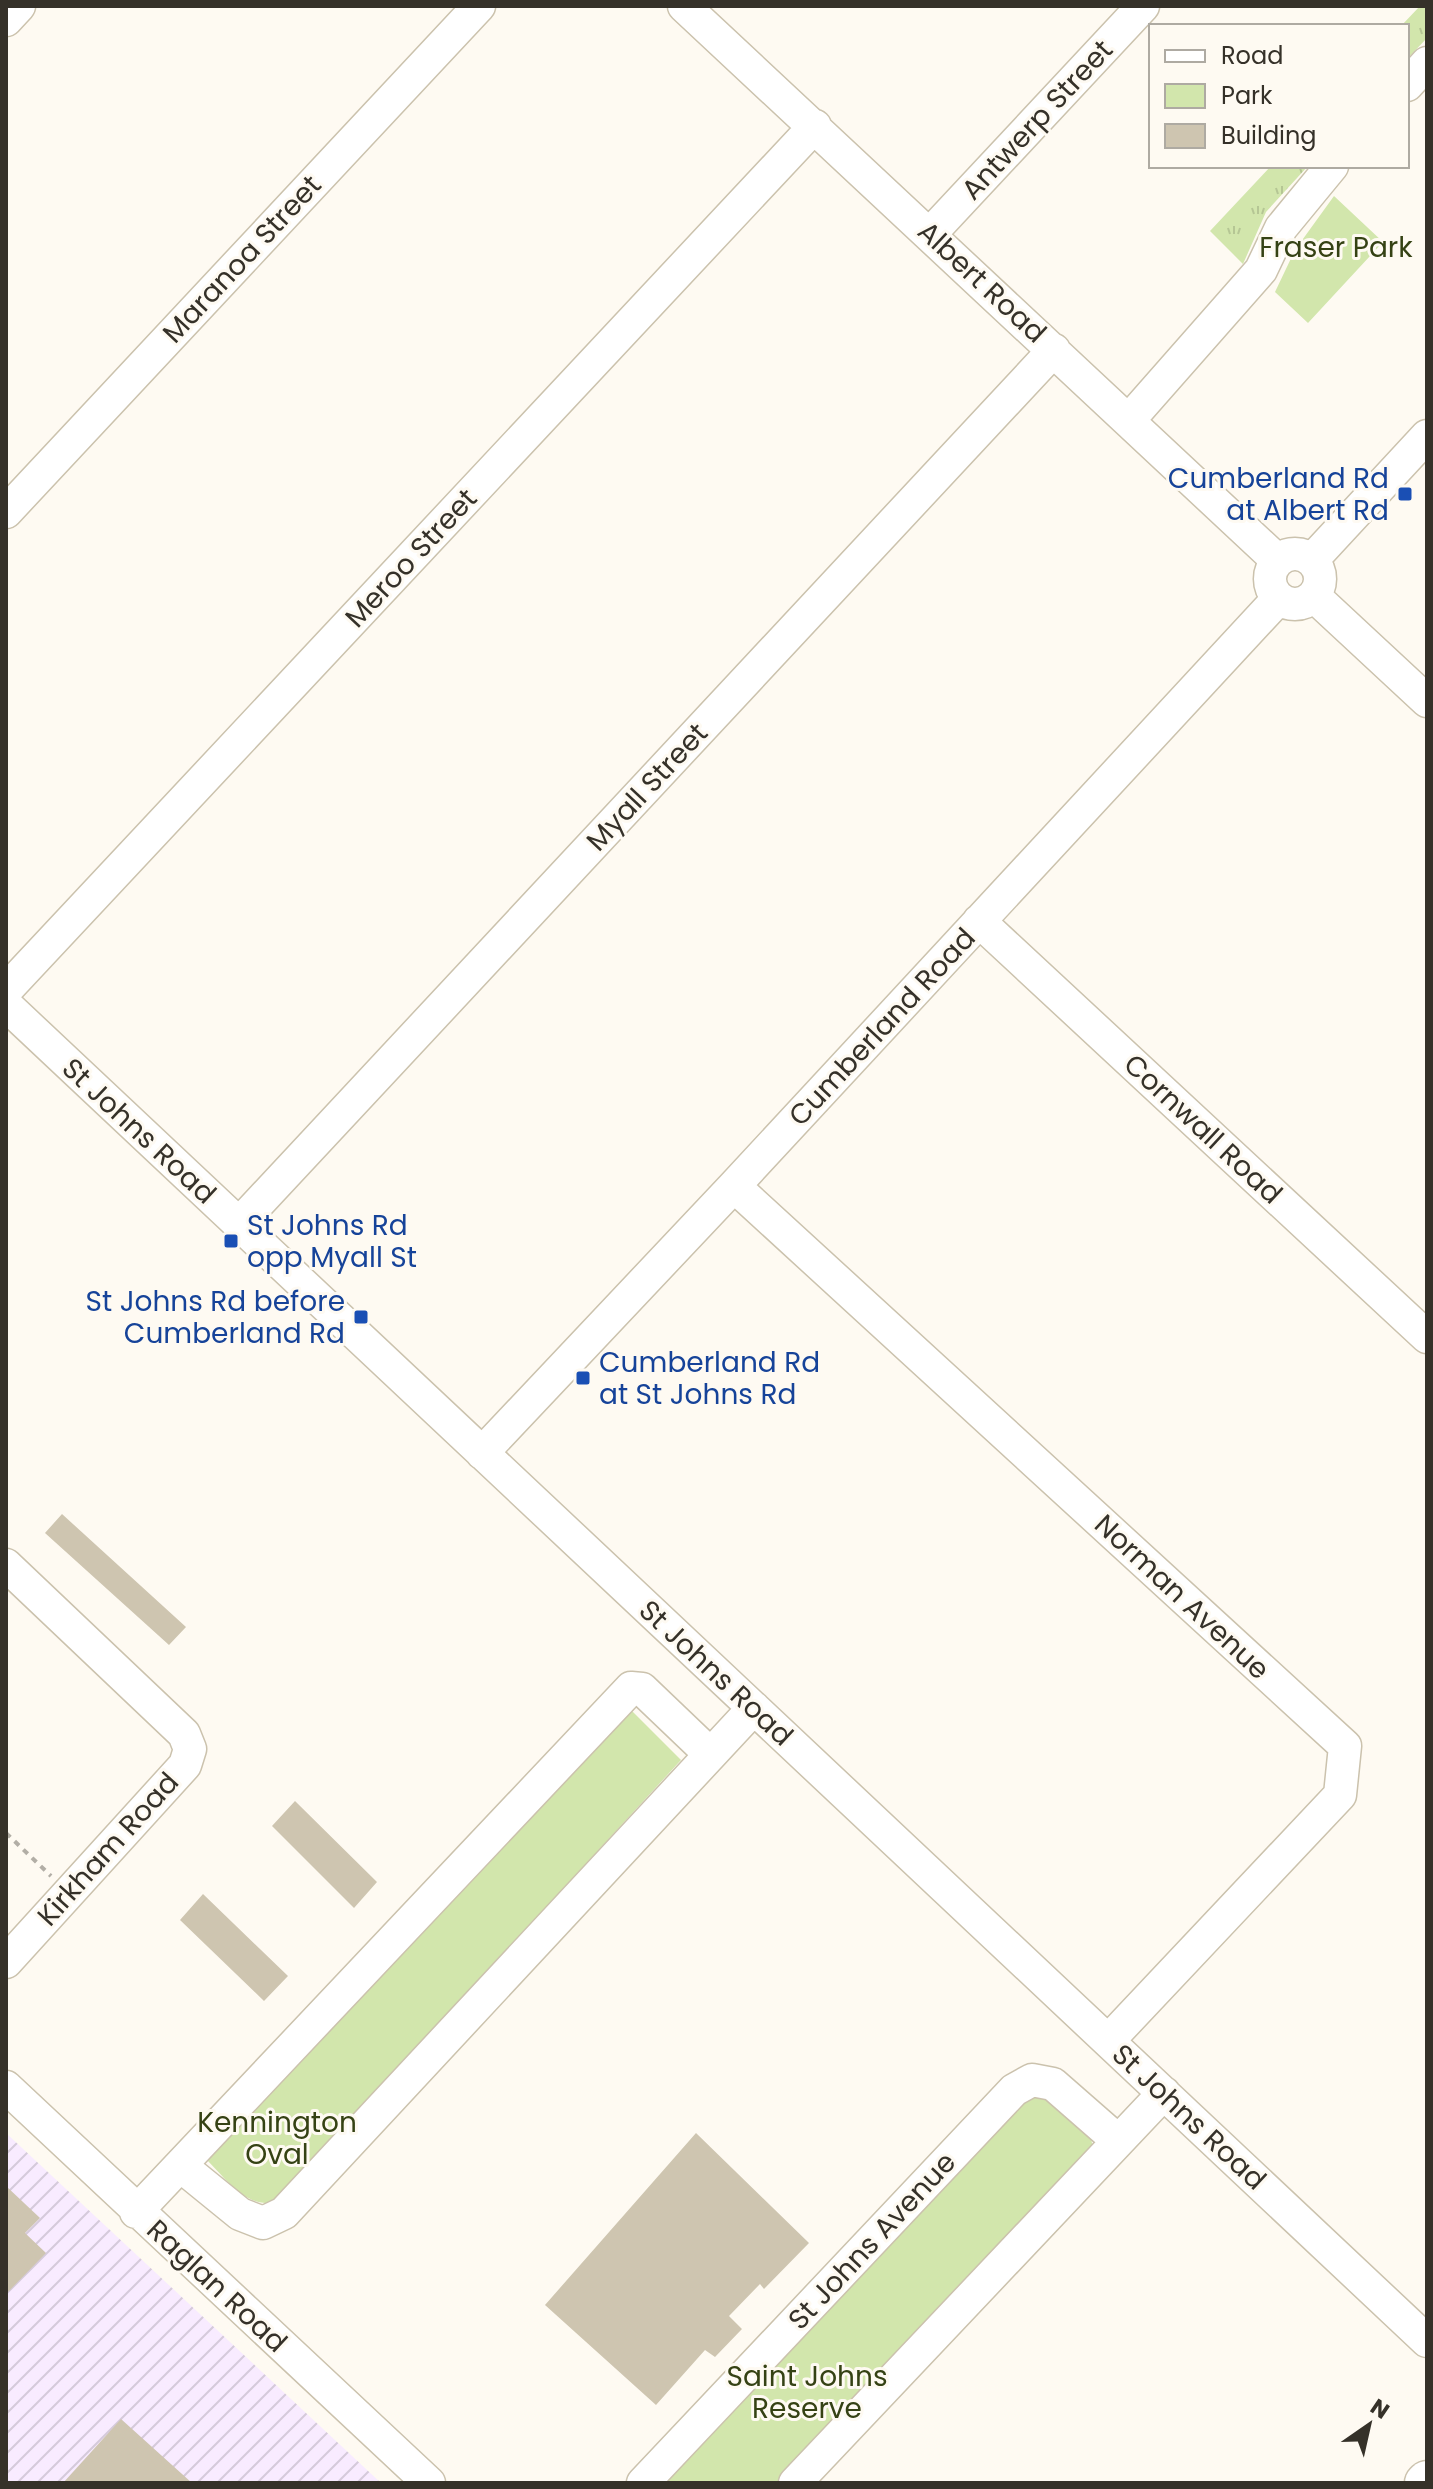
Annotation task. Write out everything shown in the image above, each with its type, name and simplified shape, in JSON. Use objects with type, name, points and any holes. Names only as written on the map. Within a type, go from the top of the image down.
[{"type":"street","points":[[6,20],[19,6]]},
{"type":"street","name":"Maranoa Street","points":[[6,512],[479,6]]},
{"type":"street","name":"Albert Road","points":[[684,6],[931,233],[1277,560]]},
{"type":"street","name":"Antwerp Street","points":[[931,233],[1143,6]]},
{"type":"street","points":[[1409,83],[1427,63]]},
{"type":"street","name":"Meroo Street","points":[[6,990],[815,126]]},
{"type":"street","points":[[1129,420],[1261,270],[1281,228],[1330,168]]},
{"type":"street","name":"Myall Street","points":[[239,1224],[1054,350]]},
{"type":"street","points":[[1312,560],[1427,436]]},
{"type":"street","points":[[1297,553],[1312,560],[1320,575],[1314,596],[1299,604],[1279,598],[1270,581],[1277,560],[1297,553]]},
{"type":"street","points":[[1314,596],[1427,701]]},
{"type":"street","name":"Cumberland Road","points":[[482,1453],[1279,598]]},
{"type":"street","name":"Cornwall Road","points":[[979,921],[1427,1337]]},
{"type":"street","name":"St Johns Road","points":[[6,1005],[1427,2341]]},
{"type":"street","name":"Norman Avenue","points":[[734,1186],[1345,1746],[1340,1795],[1108,2041]]},
{"type":"street","name":"Kirkham Road","points":[[6,1565],[184,1734],[190,1749],[185,1765],[6,1962]]},
{"type":"street","points":[[136,2212],[631,1688],[642,1689],[709,1753]]},
{"type":"street","points":[[181,2166],[240,2214],[263,2223],[284,2213],[754,1708]]},
{"type":"street","name":"St Johns Avenue","points":[[643,2483],[1014,2090],[1032,2080],[1053,2084],[1117,2140]]},
{"type":"street","name":"Raglan Road","points":[[6,2087],[136,2212],[429,2483]]},
{"type":"street","points":[[795,2483],[1164,2093]]},
{"type":"path","points":[[6,1833],[67,1892]]},
{"type":"shaded area","points":[[6,2133],[381,2483],[6,2483]]},
{"type":"green space","points":[[1420,6],[1427,6],[1427,38],[1409,57],[1409,24],[1403,24]]},
{"type":"green space","points":[[1269,168],[1306,168],[1266,212],[1243,264],[1210,231]]},
{"type":"green space","name":"Fraser Park","points":[[1334,196],[1383,242],[1308,323],[1275,292],[1295,250]]},
{"type":"green space","name":"Kennington Oval","points":[[627,1706],[681,1760],[275,2203],[255,2201],[237,2190],[207,2160],[207,2150]]},
{"type":"green space","name":"Saint Johns Reserve","points":[[1034,2092],[1046,2096],[1090,2132],[1093,2149],[780,2483],[662,2483]]},
{"type":"building","points":[[62,1514],[186,1627],[169,1645],[45,1533]]},
{"type":"building","points":[[295,1801],[377,1882],[354,1908],[272,1826]]},
{"type":"building","points":[[203,1894],[288,1976],[264,2001],[180,1920]]},
{"type":"building","points":[[696,2133],[809,2243],[764,2289],[760,2284],[729,2316],[742,2329],[715,2357],[705,2350],[656,2405],[545,2305]]},
{"type":"building","points":[[6,2186],[40,2218],[25,2233],[46,2253],[6,2294]]},
{"type":"building","points":[[121,2419],[192,2483],[63,2483]]},
{"type":"place","name":"Cumberland Rd at Albert Rd","points":[[1405,494]]},
{"type":"place","name":"St Johns Rd opp Myall St","points":[[231,1241]]},
{"type":"place","name":"St Johns Rd before Cumberland Rd","points":[[361,1317]]},
{"type":"place","name":"Cumberland Rd at St Johns Rd","points":[[583,1378]]}]
